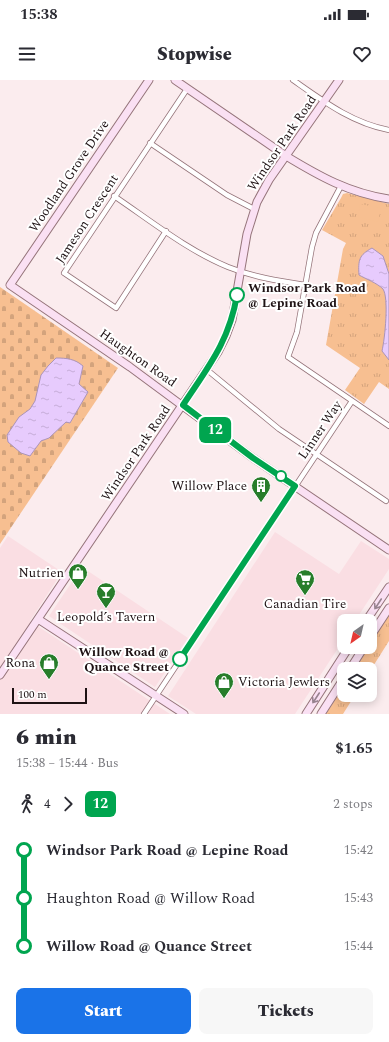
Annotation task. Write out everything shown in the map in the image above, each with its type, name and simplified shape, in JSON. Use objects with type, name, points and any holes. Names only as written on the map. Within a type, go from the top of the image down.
[{"type":"street","name":"Woodland Grove Drive","points":[[10,285],[149,80]]},
{"type":"street","points":[[175,80],[286,156],[341,186],[389,199]]},
{"type":"street","points":[[293,80],[325,102],[357,120],[374,127],[389,130]]},
{"type":"street","name":"Windsor Park Road","points":[[0,675],[183,405],[222,343],[230,324],[235,304],[247,234],[254,209],[265,187],[339,80]]},
{"type":"street","name":"Jameson Crescent","points":[[166,231],[116,308],[64,273],[114,196],[187,89]]},
{"type":"street","points":[[150,143],[227,195],[254,209]]},
{"type":"street","name":"Linner Way","points":[[156,695],[352,401],[288,357],[297,332],[312,247],[316,233],[341,186]]},
{"type":"street","points":[[114,196],[208,258],[240,271],[269,279],[305,285]]},
{"type":"street","name":"Haughton Road","points":[[10,285],[130,367],[247,453],[389,550]]},
{"type":"street","points":[[206,370],[263,416],[386,501]]},
{"type":"street","points":[[352,401],[389,426]]},
{"type":"street","points":[[371,614],[389,587]]},
{"type":"street","points":[[377,626],[389,608]]},
{"type":"street","points":[[38,618],[184,714]]},
{"type":"street","points":[[306,714],[345,654]]},
{"type":"street","points":[[321,714],[337,689]]},
{"type":"street","points":[[144,714],[156,695]]},
{"type":"shaded area","points":[[275,532],[339,574],[361,541],[389,559],[389,569],[360,614],[337,614],[337,650],[295,714],[196,714],[168,696]]},
{"type":"shaded area","points":[[8,536],[62,572],[30,621],[170,714],[0,714],[0,548]]},
{"type":"shaded area","points":[[82,567],[188,638],[155,687],[49,616]]},
{"type":"green space","points":[[347,193],[389,204],[389,389],[379,382],[364,404],[345,390],[360,368],[326,345],[343,249],[346,243],[322,230],[343,194]]},
{"type":"green space","points":[[360,204],[381,208],[378,222],[358,217]]},
{"type":"green space","points":[[0,287],[118,368],[0,544]]},
{"type":"green space","points":[[389,615],[389,641],[376,662],[359,662],[365,654],[377,654],[377,634]]},
{"type":"green space","points":[[337,697],[337,702],[351,702],[343,714],[326,714]]},
{"type":"water","points":[[372,248],[383,256],[389,274],[389,360],[382,351],[386,318],[385,294],[381,287],[359,275],[360,258],[364,253]]},
{"type":"water","points":[[56,358],[71,359],[83,366],[79,384],[88,392],[70,423],[66,422],[49,438],[41,441],[30,456],[21,453],[8,442],[7,435],[19,417],[30,409],[35,401],[41,375]]},
{"type":"bus line","name":"12","points":[[180,659],[295,486],[253,458],[183,405],[218,352],[226,336],[232,320],[237,295]]},
{"type":"place","name":"Windsor Park Road @ Lepine Road","points":[[237,295]]},
{"type":"place","name":"Willow Place","points":[[261,503]]},
{"type":"place","name":"Nutrien","points":[[78,590]]},
{"type":"place","name":"Canadian Tire","points":[[305,596]]},
{"type":"place","name":"Leopold’s Tavern","points":[[106,609]]},
{"type":"place","name":"Willow Road @ Quance Street","points":[[180,659]]},
{"type":"place","name":"Rona","points":[[49,680]]},
{"type":"place","name":"Victoria Jewlers","points":[[224,699]]}]
